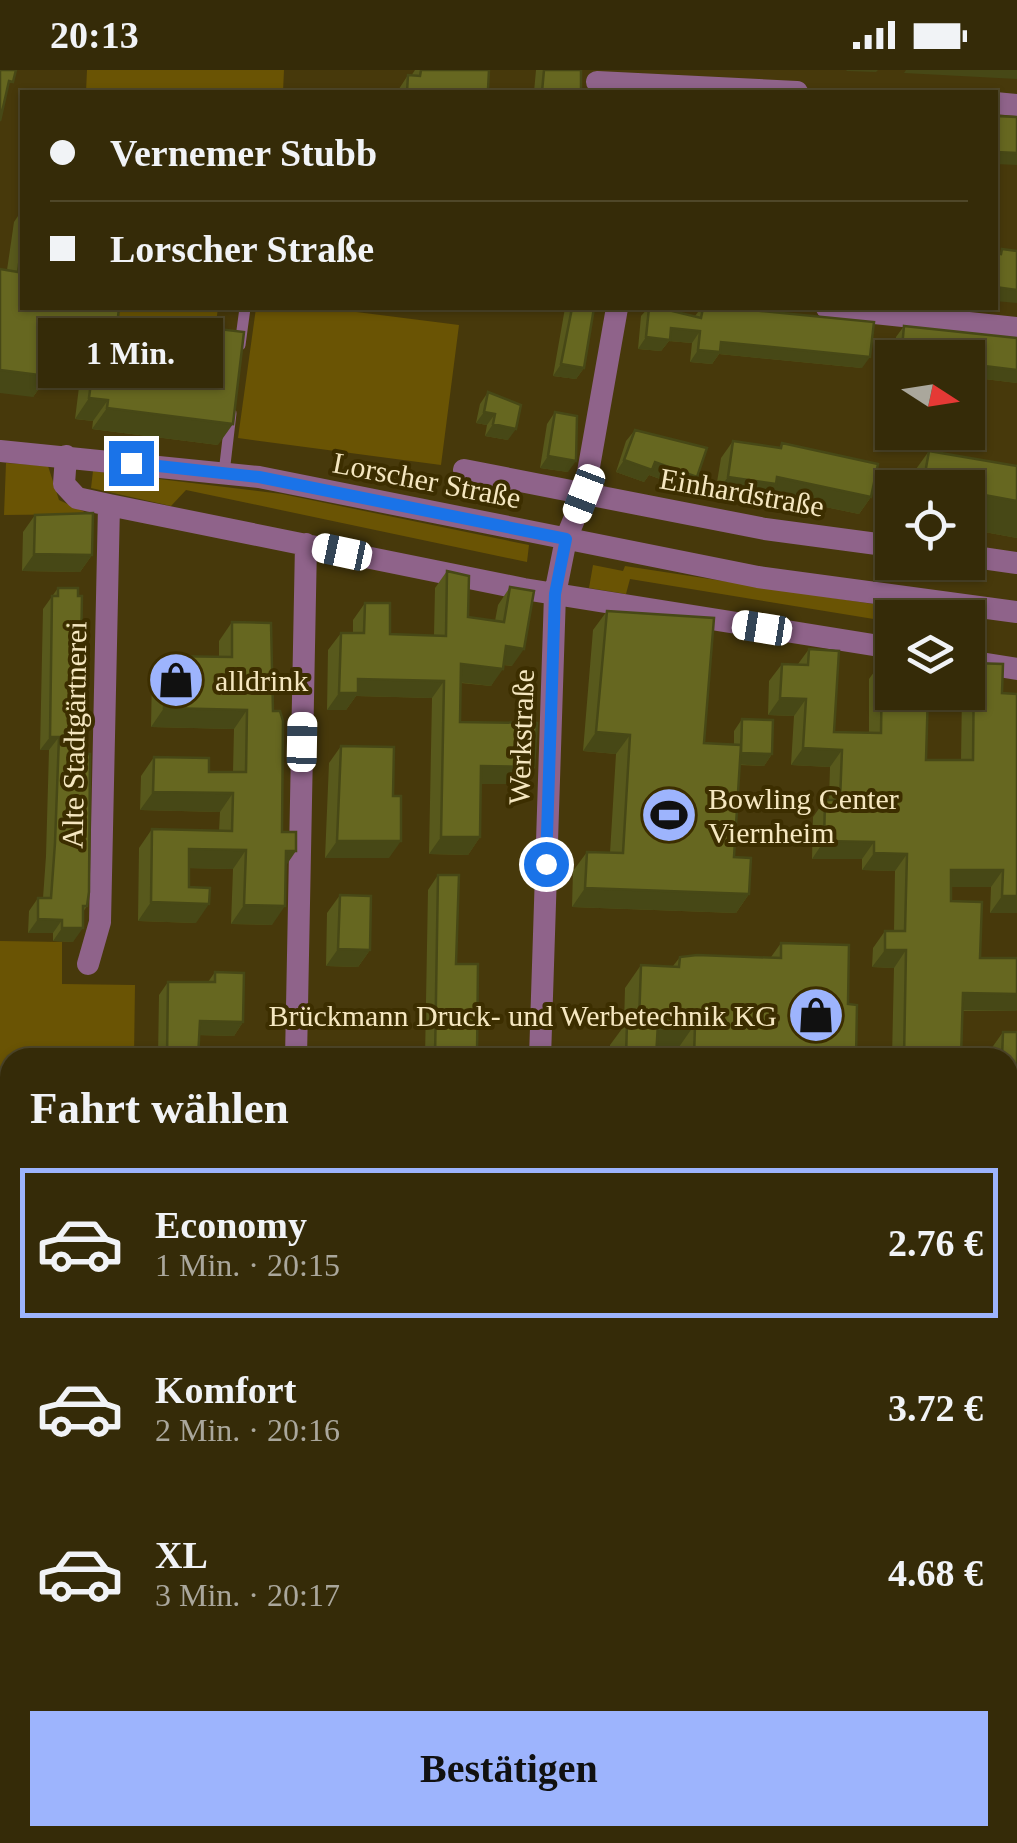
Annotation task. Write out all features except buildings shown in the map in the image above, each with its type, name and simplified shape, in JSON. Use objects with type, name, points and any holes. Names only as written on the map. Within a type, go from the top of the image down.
[{"type":"street","points":[[597,81],[761,90]]},
{"type":"street","name":"Werkstraße","points":[[540,1048],[555,594],[566,539],[584,494],[617,310]]},
{"type":"street","points":[[846,310],[1017,328]]},
{"type":"street","name":"Lorscher Straße","points":[[0,451],[224,474],[758,577],[1017,612]]},
{"type":"street","points":[[66,456],[64,484],[77,498],[555,594],[875,645]]},
{"type":"street","name":"Einhardstraße","points":[[464,470],[766,529],[875,544]]},
{"type":"street","name":"Alte Stadtgärtnerei","points":[[88,964],[100,922],[109,505]]},
{"type":"street","points":[[296,1048],[306,544]]},
{"type":"street","points":[[985,558],[1017,563]]},
{"type":"street","points":[[985,663],[1017,668]]},
{"type":"lane","points":[[238,363],[246,310]]},
{"type":"lane","points":[[224,474],[233,400]]},
{"type":"shaded area","points":[[87,70],[284,70],[283,90],[86,90]]},
{"type":"shaded area","points":[[112,310],[218,310],[213,345],[109,331]]},
{"type":"shaded area","points":[[256,310],[341,310],[459,325],[441,465],[238,438]]},
{"type":"shaded area","points":[[6,463],[48,466],[59,500],[89,514],[4,515]]},
{"type":"shaded area","points":[[93,471],[282,494],[529,545],[527,562],[186,490],[171,506],[91,488]]},
{"type":"shaded area","points":[[593,565],[623,571],[625,566],[875,604],[875,619],[630,579],[626,594],[589,588]]},
{"type":"shaded area","points":[[0,941],[62,942],[62,984],[135,985],[134,1048],[0,1048]]},
{"type":"place","name":"alldrink","points":[[176,680]]},
{"type":"place","name":"Bowling Center Viernheim","points":[[669,815]]},
{"type":"place","name":"Brückmann Druck- und Werbetechnik KG","points":[[816,1015]]},
{"type":"route","points":[[131,463],[259,477],[566,539],[555,594],[546,864]]}]
